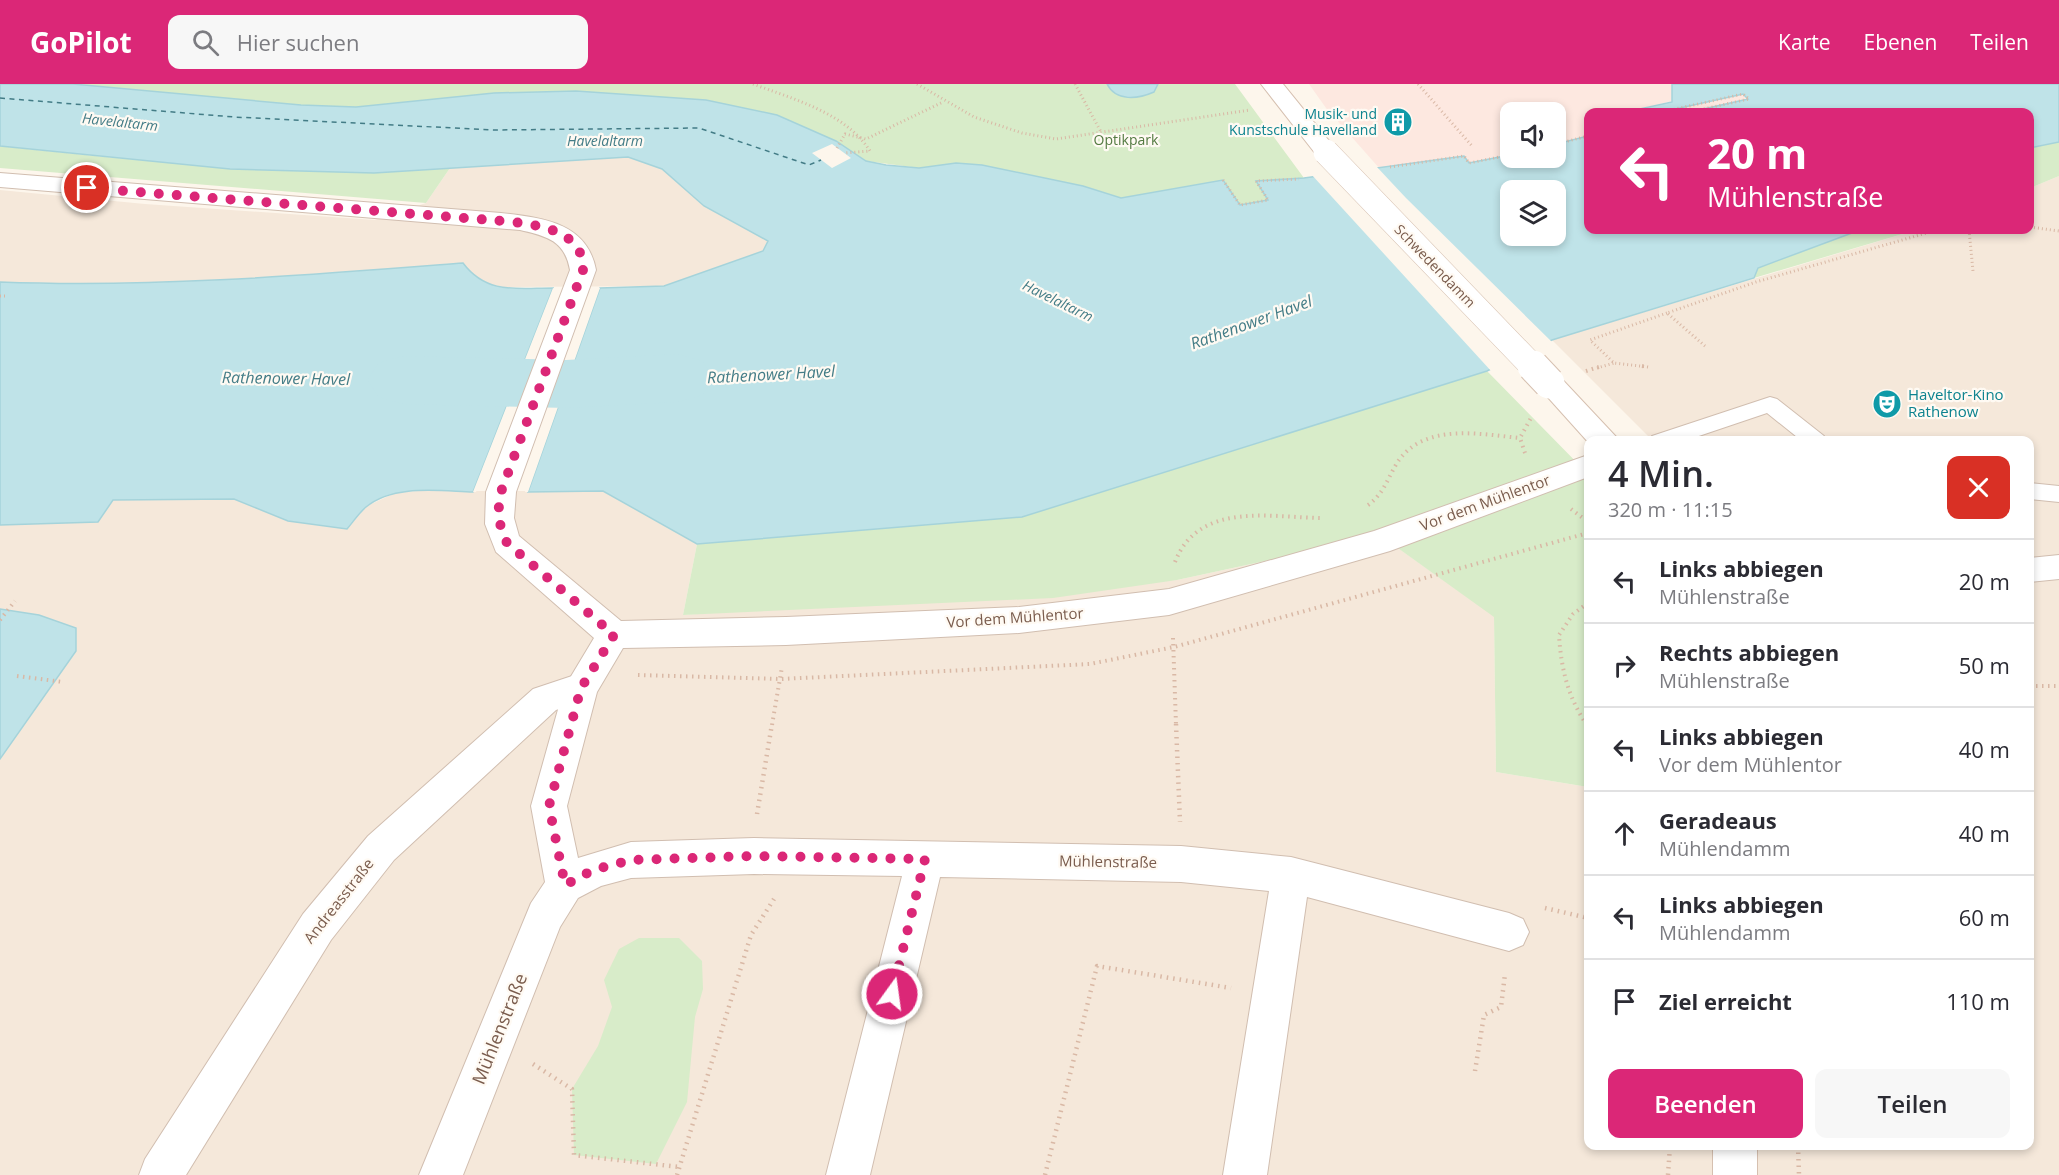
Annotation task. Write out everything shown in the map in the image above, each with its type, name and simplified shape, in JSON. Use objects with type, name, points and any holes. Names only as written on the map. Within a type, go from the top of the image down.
[{"type":"street","name":"Schwedendamm","points":[[1272,84],[1326,152],[1600,436]]},
{"type":"street","points":[[0,180],[456,216],[535,225],[555,232],[578,247],[583,257],[583,270],[501,492],[497,510],[500,528],[507,543],[614,635],[581,688],[549,806],[565,885]]},
{"type":"street","name":"Vor dem Mühlentor","points":[[614,635],[786,631],[1019,620],[1169,602],[1379,542],[1584,467]]},
{"type":"street","points":[[2034,570],[2059,567]]},
{"type":"street","name":"Andreasstraße","points":[[161,1175],[255,1022],[317,927],[381,848],[545,699],[581,688]]},
{"type":"street","name":"Mühlenstraße","points":[[441,1175],[545,916],[565,885],[593,870],[631,860],[754,856],[1181,864],[1291,875],[1509,932]]},
{"type":"street","points":[[848,1175],[925,859]]},
{"type":"street","points":[[1245,1175],[1291,875]]},
{"type":"street","points":[[1735,1150],[1735,1175]]},
{"type":"lane","points":[[1675,436],[1770,404],[1810,436]]},
{"type":"lane","points":[[2034,491],[2059,494]]},
{"type":"path","points":[[753,84],[816,109],[866,139],[870,151],[844,153]]},
{"type":"path","points":[[917,84],[943,102],[974,117],[1022,133],[1056,139],[1253,109]]},
{"type":"path","points":[[1075,84],[1101,132]]},
{"type":"path","points":[[1418,84],[1472,146]]},
{"type":"path","points":[[1680,108],[1743,94],[1749,99],[1708,108]]},
{"type":"path","points":[[837,148],[845,134],[866,139],[943,102]]},
{"type":"path","points":[[1566,142],[1584,137]]},
{"type":"path","points":[[2034,228],[2059,231]]},
{"type":"path","points":[[1614,363],[1590,340],[1756,282],[1923,234]]},
{"type":"path","points":[[1969,234],[1973,271]]},
{"type":"path","points":[[0,296],[5,296]]},
{"type":"path","points":[[1667,313],[1705,346]]},
{"type":"path","points":[[1586,371],[1614,363],[1648,367]]},
{"type":"path","points":[[1363,508],[1378,500],[1400,459],[1418,443],[1437,436],[1467,434],[1520,438]]},
{"type":"path","points":[[1169,602],[1170,580],[1178,552],[1208,525],[1231,516],[1260,513],[1306,519],[1330,518]]},
{"type":"path","points":[[0,620],[15,601]]},
{"type":"path","points":[[1584,606],[1573,614],[1559,634],[1565,683],[1576,711],[1584,722]]},
{"type":"path","points":[[1174,669],[1181,864]]},
{"type":"path","points":[[17,676],[63,682]]},
{"type":"path","points":[[2034,686],[2059,686]]},
{"type":"path","points":[[754,856],[755,826],[777,697]]},
{"type":"path","points":[[677,1175],[751,935],[799,857]]},
{"type":"path","points":[[1475,1071],[1484,1015],[1501,1007],[1509,932]]},
{"type":"path","points":[[1045,1175],[1097,966],[1273,995]]},
{"type":"path","points":[[496,1041],[572,1089],[574,1155],[679,1167]]},
{"type":"path","points":[[1668,1175],[1670,1150]]},
{"type":"path","points":[[1798,1150],[1799,1175]]},
{"type":"shaded area","points":[[1309,84],[1672,84],[1672,101],[1643,108],[1584,108],[1584,137],[1566,142],[1566,102],[1500,102],[1500,157],[1469,163],[1464,156],[1380,169],[1326,108]]},
{"type":"shaded area","points":[[1743,94],[1749,99],[1708,108],[1680,108]]},
{"type":"shaded area","points":[[628,157],[662,169],[704,206],[769,241],[763,251],[664,286],[495,287],[473,276],[463,263],[252,279],[76,285],[0,282],[0,190],[145,204],[375,220],[426,203],[450,168]]},
{"type":"shaded area","points":[[2059,176],[2059,1175],[0,1175],[0,759],[76,651],[39,615],[0,609],[0,525],[98,522],[113,500],[234,499],[288,521],[347,529],[367,506],[395,493],[417,491],[603,491],[697,544],[683,615],[1177,580],[1381,536],[1494,616],[1496,772],[1584,786],[1584,1150],[2034,1150],[2034,436],[1648,436],[1552,340],[1903,234],[2034,234],[2034,186]]},
{"type":"green space","name":"Optikpark","points":[[73,84],[1235,84],[1304,178],[1256,181],[1268,200],[1240,205],[1223,180],[1121,198],[1083,186],[982,165],[956,163],[919,168],[866,161],[836,141],[494,93],[356,107],[301,105]]},
{"type":"green space","points":[[2059,142],[2059,176],[2034,186],[2034,147]]},
{"type":"green space","points":[[0,146],[168,163],[281,170],[393,171],[450,168],[426,203],[0,168]]},
{"type":"green space","points":[[1849,234],[1902,234],[1754,278],[1758,268]]},
{"type":"green space","points":[[1487,371],[1584,470],[1584,786],[1496,772],[1494,617],[1381,536],[1177,580],[1053,598],[683,615],[697,544],[1022,517]]},
{"type":"green space","points":[[639,938],[679,938],[702,961],[703,989],[695,1017],[687,1102],[656,1164],[574,1155],[572,1089],[598,1046],[612,1007],[604,980],[619,949]]},
{"type":"water","name":"Havelaltarm","points":[[0,84],[73,84],[301,105],[356,107],[494,93],[576,91],[706,100],[777,115],[836,141],[866,161],[886,165],[919,168],[956,163],[982,165],[1083,186],[1121,198],[1223,180],[1240,205],[1268,200],[1256,181],[1304,178],[1464,156],[1469,163],[1500,157],[1500,168],[1566,168],[1566,142],[1584,137],[1584,234],[1849,234],[1758,268],[1754,278],[1552,340],[1487,371],[1022,517],[697,544],[603,491],[528,492],[600,288],[664,286],[763,251],[768,241],[704,206],[662,169],[628,157],[374,173],[230,169],[0,146]]},
{"type":"water","points":[[1107,84],[1158,84],[1154,92],[1128,97],[1116,94]]},
{"type":"water","points":[[1672,84],[2059,84],[2059,142],[2034,147],[2034,108],[1708,108],[1748,99],[1743,94],[1680,108],[1644,108],[1672,102]]},
{"type":"water","points":[[463,263],[472,273],[493,285],[515,289],[553,288],[473,492],[417,490],[390,495],[366,507],[347,529],[288,521],[234,499],[113,500],[98,522],[0,525],[0,282],[174,282]]},
{"type":"water","points":[[0,609],[39,615],[76,628],[76,651],[0,759]]},
{"type":"pier","points":[[832,144],[851,158],[832,168],[812,153]]},
{"type":"pier","points":[[1376,166],[1553,343],[1492,372],[1311,174]]},
{"type":"pier","points":[[553,288],[556,289],[476,492],[473,492]]},
{"type":"pier","points":[[596,288],[600,288],[528,492],[525,492]]},
{"type":"waterway","name":"Rathenower Havel","points":[[403,380],[566,384],[678,378]]},
{"type":"ferry route","points":[[0,98],[234,117],[494,130],[699,128],[809,165],[821,160]]},
{"type":"place","name":"Musik- und Kunstschule Havelland","points":[[1398,122]]},
{"type":"place","name":"Haveltor-Kino Rathenow","points":[[1887,404]]},
{"type":"route","points":[[87,188],[444,215],[535,225],[555,232],[578,247],[583,257],[583,270],[501,492],[497,510],[500,528],[507,543],[614,635],[581,688],[549,806],[565,885],[593,870],[631,860],[754,856],[925,859],[892,994]]}]
